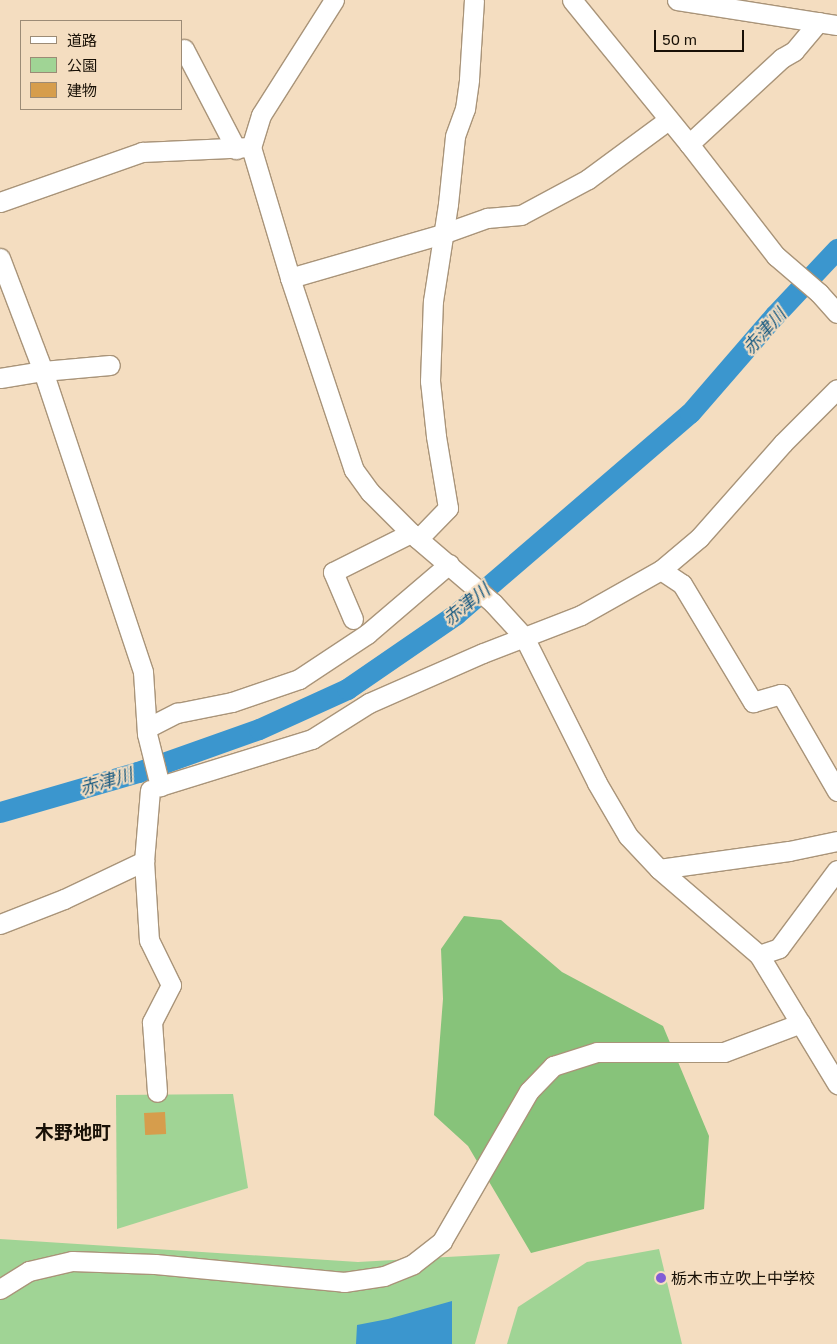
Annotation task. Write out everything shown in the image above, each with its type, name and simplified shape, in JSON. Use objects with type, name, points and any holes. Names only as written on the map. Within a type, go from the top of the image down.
[{"type":"street","points":[[243,148],[261,115],[334,0]]},
{"type":"street","points":[[353,619],[333,572],[414,536],[448,508],[436,436],[430,381],[433,301],[448,204],[455,136],[465,109],[470,79],[474,0]]},
{"type":"street","points":[[572,0],[649,92],[668,120],[689,144],[779,260],[819,293],[837,313]]},
{"type":"street","points":[[677,0],[837,25]]},
{"type":"street","points":[[689,144],[782,58],[794,51],[818,22]]},
{"type":"street","points":[[184,49],[243,148],[290,278],[354,470],[370,492],[414,536],[493,602],[524,637],[597,783],[628,836],[659,869],[759,955],[837,1084]]},
{"type":"street","points":[[290,278],[442,234],[487,218],[521,215],[588,179],[668,120]]},
{"type":"street","points":[[0,202],[142,152],[243,148]]},
{"type":"street","points":[[0,258],[43,371],[143,672],[147,731],[154,785],[144,860],[149,940],[171,985],[152,1022],[157,1092]]},
{"type":"street","points":[[0,378],[43,371],[110,365]]},
{"type":"street","points":[[154,785],[160,786],[312,739],[368,703],[524,637],[582,615],[661,570],[699,538],[783,443],[837,389]]},
{"type":"street","points":[[147,731],[177,713],[232,702],[299,679],[367,634],[452,567]]},
{"type":"street","points":[[661,570],[682,584],[753,702],[781,694],[837,791]]},
{"type":"street","points":[[659,869],[789,851],[837,841]]},
{"type":"street","points":[[0,924],[64,899],[144,860]]},
{"type":"street","points":[[759,955],[779,948],[837,870]]},
{"type":"street","points":[[0,1290],[29,1271],[72,1261],[156,1264],[344,1282],[384,1276],[413,1264],[442,1241],[529,1091],[553,1066],[597,1052],[724,1052],[801,1022]]},
{"type":"green space","points":[[464,916],[501,920],[562,972],[663,1026],[709,1136],[704,1209],[531,1253],[468,1146],[434,1115],[443,999],[441,949]]},
{"type":"green space","points":[[233,1094],[248,1188],[117,1229],[116,1095]]},
{"type":"green space","points":[[0,1239],[358,1262],[500,1254],[475,1344],[0,1344]]},
{"type":"green space","points":[[659,1249],[682,1344],[507,1344],[518,1307],[587,1262]]},
{"type":"water","points":[[452,1301],[452,1344],[356,1344],[357,1325],[388,1319]]},
{"type":"building","points":[[165,1112],[166,1134],[145,1135],[144,1113]]},
{"type":"waterway","name":"赤津川","points":[[0,812],[138,772],[259,729],[347,689],[456,614],[690,413],[775,315],[837,249]]},
{"type":"place","name":"栃木市立吹上中学校","points":[[661,1278]]},
{"type":"district","name":"木野地町","points":[[73,1132]]}]
